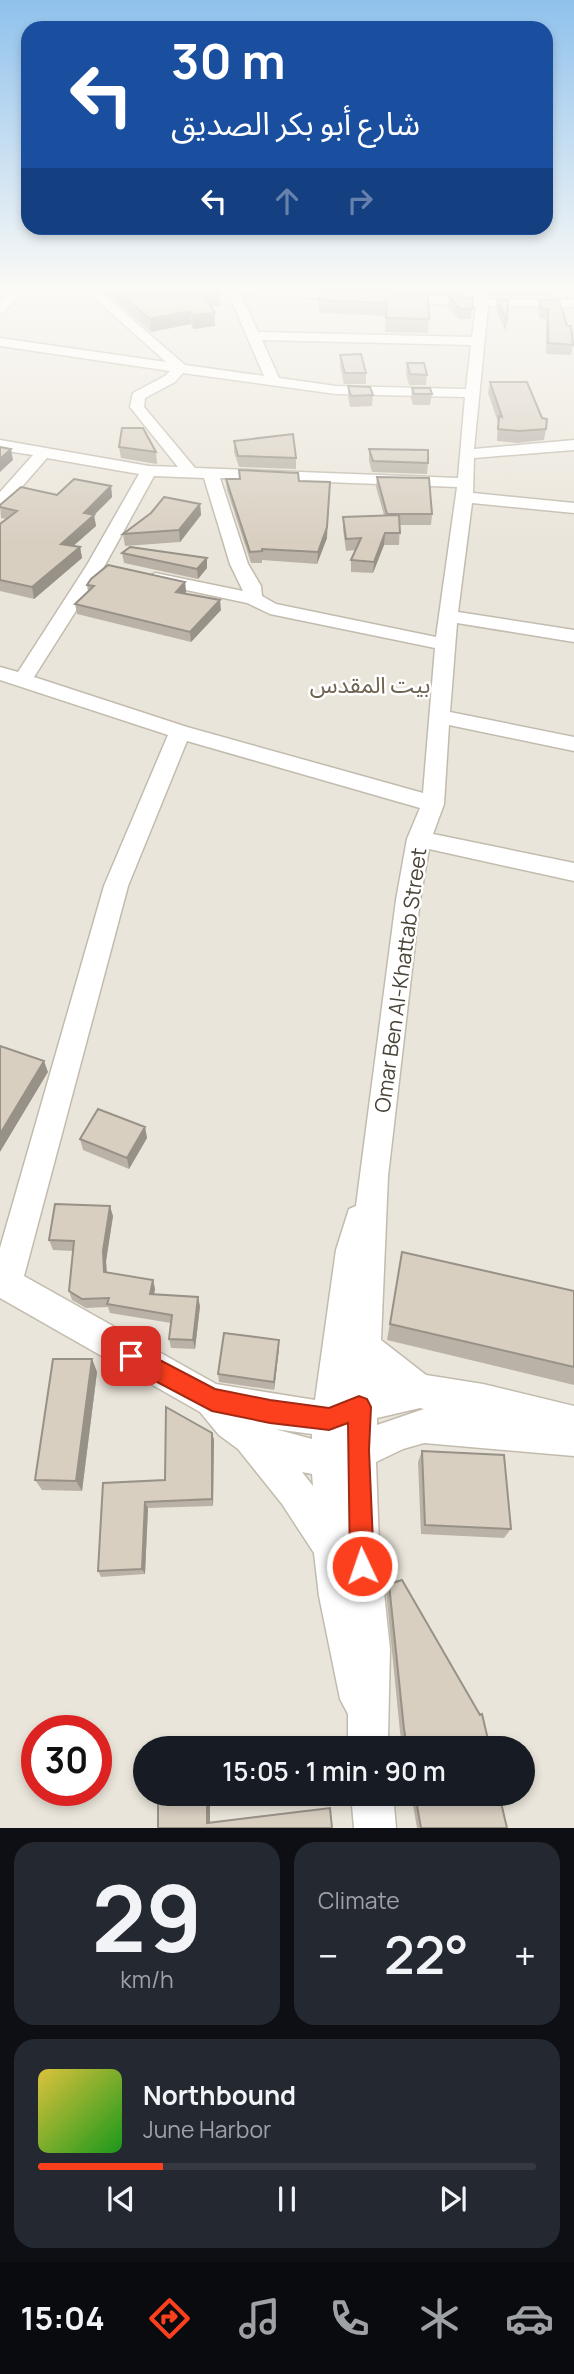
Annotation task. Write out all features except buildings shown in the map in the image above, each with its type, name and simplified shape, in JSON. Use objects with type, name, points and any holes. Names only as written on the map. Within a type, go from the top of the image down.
[{"type":"street","points":[[176,372],[170,379],[138,396],[136,400],[137,407],[189,471]]},
{"type":"street","points":[[218,372],[336,390],[474,393]]},
{"type":"street","points":[[270,372],[273,380]]},
{"type":"street","name":"Omar Ben Al-Khattab Street","points":[[373,1176],[408,900],[419,839],[433,804],[445,645],[466,490],[466,454],[476,372]]},
{"type":"street","points":[[0,445],[149,471],[189,471],[211,475],[466,490],[574,508]]},
{"type":"street","points":[[466,454],[574,445]]},
{"type":"street","points":[[0,502],[43,453]]},
{"type":"street","points":[[23,680],[103,567],[149,471]]},
{"type":"street","points":[[211,475],[239,564],[252,586],[253,599]]},
{"type":"street","points":[[135,574],[253,599],[270,608],[445,645]]},
{"type":"street","points":[[448,616],[574,636]]},
{"type":"street","points":[[0,673],[180,733],[433,804]]},
{"type":"street","points":[[440,717],[574,744]]},
{"type":"street","points":[[180,733],[116,886],[3,1282],[111,1345],[212,1399],[270,1411],[344,1413],[387,1397],[420,1391],[483,1401],[574,1423]]},
{"type":"street","points":[[419,839],[574,872]]},
{"type":"street","points":[[344,1413],[363,1346],[373,1176]]},
{"type":"street","points":[[367,1736],[338,1595],[332,1548],[344,1455],[352,1251],[373,1176]]},
{"type":"street","points":[[363,1346],[377,1360],[420,1391]]},
{"type":"street","points":[[212,1399],[225,1416],[246,1434],[283,1474],[332,1548]]},
{"type":"street","points":[[246,1434],[291,1451],[344,1455],[402,1430],[424,1426],[574,1439]]},
{"type":"street","points":[[344,1455],[360,1545],[370,1649],[368,1736]]},
{"type":"street","points":[[373,1806],[375,1828]]},
{"type":"shaded area","points":[[0,372],[574,372],[574,1828],[0,1828]]},
{"type":"district","name":"بيت المقدس","points":[[370,684]]},
{"type":"route","points":[[131,1356],[212,1399],[329,1419],[359,1407],[362,1566]]}]
